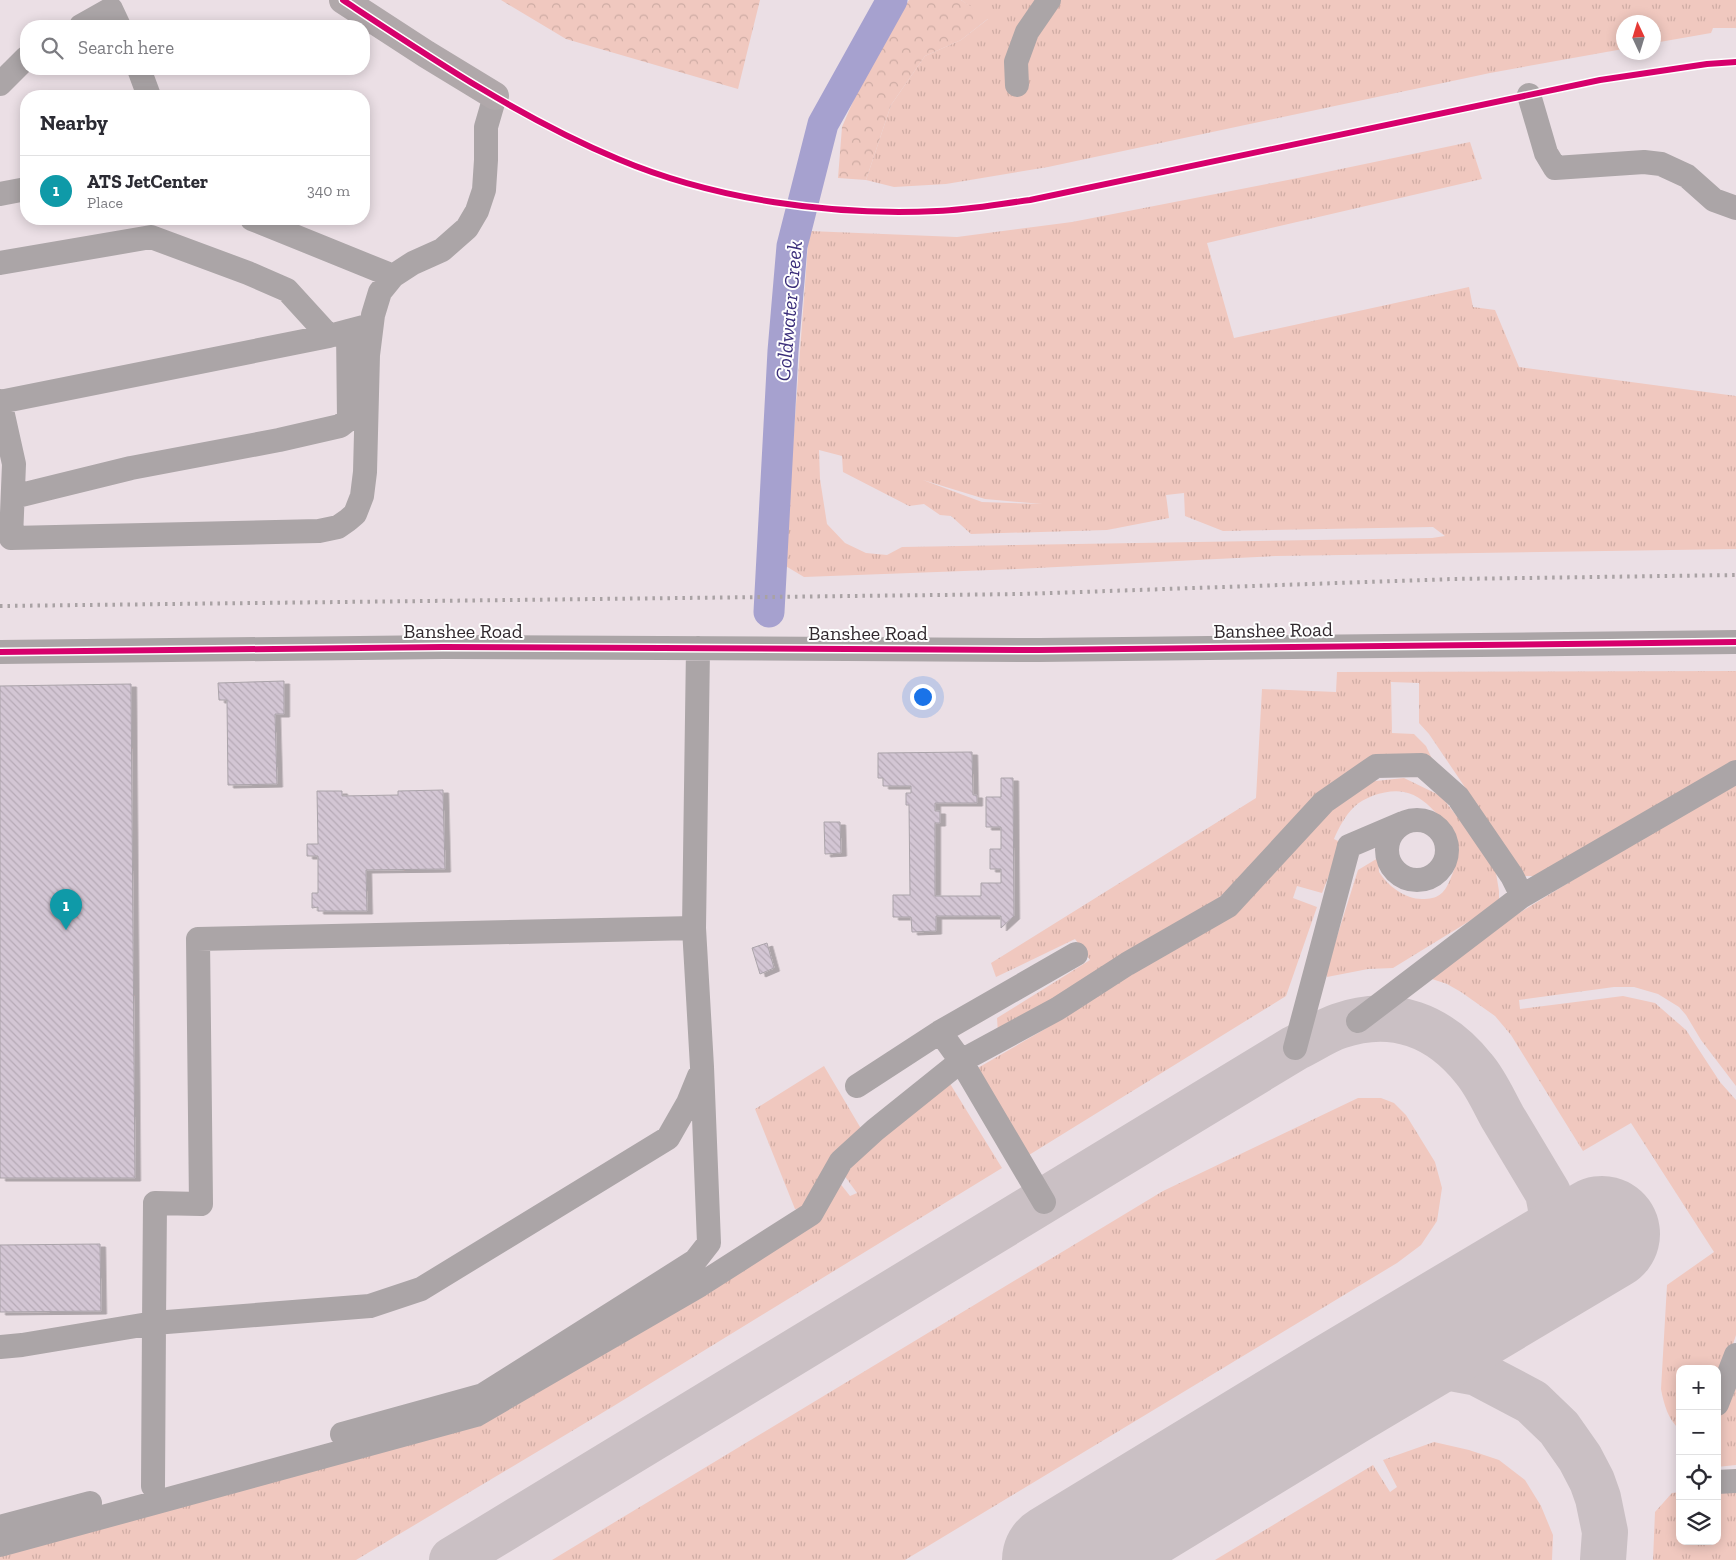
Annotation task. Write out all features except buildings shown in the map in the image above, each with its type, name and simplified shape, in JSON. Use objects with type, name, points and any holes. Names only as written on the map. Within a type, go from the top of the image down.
[{"type":"main road","points":[[343,0],[495,96]]},
{"type":"street","points":[[1017,85],[1016,62],[1027,32],[1049,0]]},
{"type":"street","points":[[94,20],[115,9]]},
{"type":"street","points":[[0,84],[20,64]]},
{"type":"street","points":[[141,75],[146,90]]},
{"type":"street","points":[[1530,95],[1546,153],[1555,168],[1644,162],[1661,164],[1687,176],[1714,200],[1736,208]]},
{"type":"street","points":[[372,324],[338,334],[0,401],[14,464],[13,497],[6,541],[319,531],[338,527],[355,514],[362,496],[365,472],[368,355],[372,324],[373,315],[380,292],[393,276],[413,263],[442,250],[467,228],[477,211],[484,190],[486,127],[495,96]]},
{"type":"street","points":[[0,194],[20,190]]},
{"type":"street","points":[[267,225],[393,276]]},
{"type":"street","points":[[0,263],[151,237],[248,273],[287,290],[338,334],[349,419],[340,426],[279,440],[131,468],[13,497]]},
{"type":"street","name":"Banshee Road","points":[[0,652],[443,647],[1039,650],[1736,642]]},
{"type":"street","points":[[0,1527],[482,1395],[695,1261],[709,1243],[694,928],[698,648]]},
{"type":"street","points":[[0,1544],[476,1414],[700,1285],[811,1214],[841,1161],[875,1130],[961,1061],[1057,1009],[1127,964],[1228,906],[1324,802],[1376,766],[1422,765],[1451,790],[1458,797],[1512,876],[1522,896]]},
{"type":"street","points":[[1358,1021],[1522,896],[1736,772]]},
{"type":"street","points":[[1296,1048],[1349,846],[1402,823]]},
{"type":"street","points":[[153,1486],[155,1203],[201,1204],[198,939],[694,928]]},
{"type":"street","points":[[858,1086],[940,1032],[1076,954]]},
{"type":"street","points":[[940,1032],[961,1061],[1044,1202]]},
{"type":"street","points":[[0,1347],[154,1323],[370,1306],[421,1289],[668,1138],[688,1103],[702,1067]]},
{"type":"street","points":[[1721,1394],[1736,1355]]},
{"type":"street","points":[[1721,1482],[1736,1481]]},
{"type":"green space","points":[[501,0],[760,0],[738,89],[566,39]]},
{"type":"green space","points":[[909,0],[961,0],[989,18],[961,40],[925,56],[891,105],[866,180],[838,178],[842,127],[870,62]]},
{"type":"green space","points":[[961,0],[1736,0],[1736,28],[1713,28],[1711,33],[1661,42],[1661,15],[1616,15],[1616,50],[1490,73],[1048,167],[946,184],[894,187],[866,180],[891,105],[925,56],[961,40],[988,19]]},
{"type":"green space","points":[[1470,142],[1482,179],[1207,243],[1234,338],[1469,287],[1473,307],[1495,310],[1519,367],[1736,396],[1736,549],[1276,556],[804,577],[784,565],[809,231],[957,237],[1072,222]],"holes":[[[819,450],[842,456],[843,472],[909,506],[924,504],[940,515],[951,516],[971,534],[1107,530],[1169,518],[1166,495],[1184,493],[1185,516],[1223,531],[1433,527],[1445,536],[1432,538],[902,547],[887,555],[866,553],[845,543],[827,524],[820,479]],[[923,480],[985,499],[1042,504],[982,502]]]},
{"type":"green space","points":[[1736,671],[1736,763],[1540,876],[1525,876],[1429,734],[1419,723],[1419,683],[1391,682],[1392,733],[1414,734],[1426,746],[1433,761],[1399,755],[1243,883],[998,1033],[997,1018],[1090,960],[1075,939],[996,977],[991,963],[1256,798],[1262,689],[1336,692],[1337,672]]},
{"type":"green space","points":[[1404,778],[1441,796],[1470,833],[1495,867],[1499,903],[1393,968],[1368,969],[1327,977],[1327,968],[1358,870],[1378,858],[1379,872],[1392,887],[1409,897],[1428,899],[1436,897],[1443,892],[1456,864],[1457,847],[1447,825],[1431,807],[1414,795],[1398,791],[1384,793],[1359,803],[1342,822],[1334,839],[1342,843],[1322,893],[1297,886],[1293,898],[1317,907],[1286,996],[1029,1155],[976,1069],[1045,1029],[1120,975],[1366,782]]},
{"type":"green space","points":[[1736,780],[1736,1086],[1701,1040],[1686,1015],[1679,1007],[1658,994],[1634,987],[1614,987],[1519,1000],[1520,1009],[1623,996],[1655,1003],[1686,1030],[1720,1082],[1736,1100],[1736,1335],[1721,1380],[1721,1365],[1676,1365],[1676,1426],[1667,1411],[1661,1389],[1667,1285],[1714,1252],[1631,1123],[1583,1151],[1511,1035],[1495,1016],[1447,984],[1426,977],[1428,969]]},
{"type":"green space","points":[[824,1066],[863,1132],[804,1208],[795,1209],[755,1109]]},
{"type":"green space","points":[[949,1082],[1002,1168],[612,1407],[356,1560],[0,1560],[0,1555],[468,1427],[839,1182],[850,1196],[857,1193],[844,1175],[870,1144]]},
{"type":"green space","points":[[1358,1098],[1381,1098],[1394,1103],[1406,1115],[1435,1162],[1442,1188],[1437,1221],[1421,1245],[1397,1263],[905,1560],[552,1560],[1163,1191]]},
{"type":"green space","points":[[1736,1381],[1736,1465],[1721,1467],[1721,1415]]},
{"type":"green space","points":[[1434,1442],[1469,1450],[1499,1460],[1525,1480],[1541,1506],[1553,1535],[1552,1560],[1215,1560],[1373,1465],[1390,1492],[1397,1487],[1383,1460]]},
{"type":"green space","points":[[1736,1488],[1736,1560],[1653,1560],[1655,1512],[1672,1493],[1676,1492],[1676,1545],[1721,1545],[1721,1489]]},
{"type":"waterway","name":"Coldwater Creek","points":[[769,612],[783,351],[792,246],[823,124],[892,0]]},
{"type":"taxiway","points":[[452,1560],[1295,1048],[1339,1026],[1378,1019],[1414,1024],[1431,1031],[1446,1041],[1461,1054],[1482,1080],[1548,1193],[1551,1212],[1548,1231],[1537,1257],[1523,1282]]},
{"type":"taxiway","points":[[1338,1391],[1392,1373],[1416,1368],[1450,1368],[1477,1373],[1532,1402],[1559,1428],[1580,1458],[1592,1481],[1598,1498],[1605,1532],[1603,1560]]},
{"type":"runway","points":[[1060,1560],[1338,1391],[1602,1234]]},
{"type":"railway","points":[[0,606],[1022,594],[1453,579],[1736,575]]},
{"type":"cycle path","points":[[343,0],[443,65],[511,106],[582,143],[618,159],[655,173],[734,195],[816,208],[856,211],[949,210],[1030,200],[1600,80],[1707,64],[1736,62]]},
{"type":"cycle path","points":[[0,652],[443,647],[1039,650],[1736,642]]},
{"type":"place","name":"ATS JetCenter","points":[[66,930]]}]
